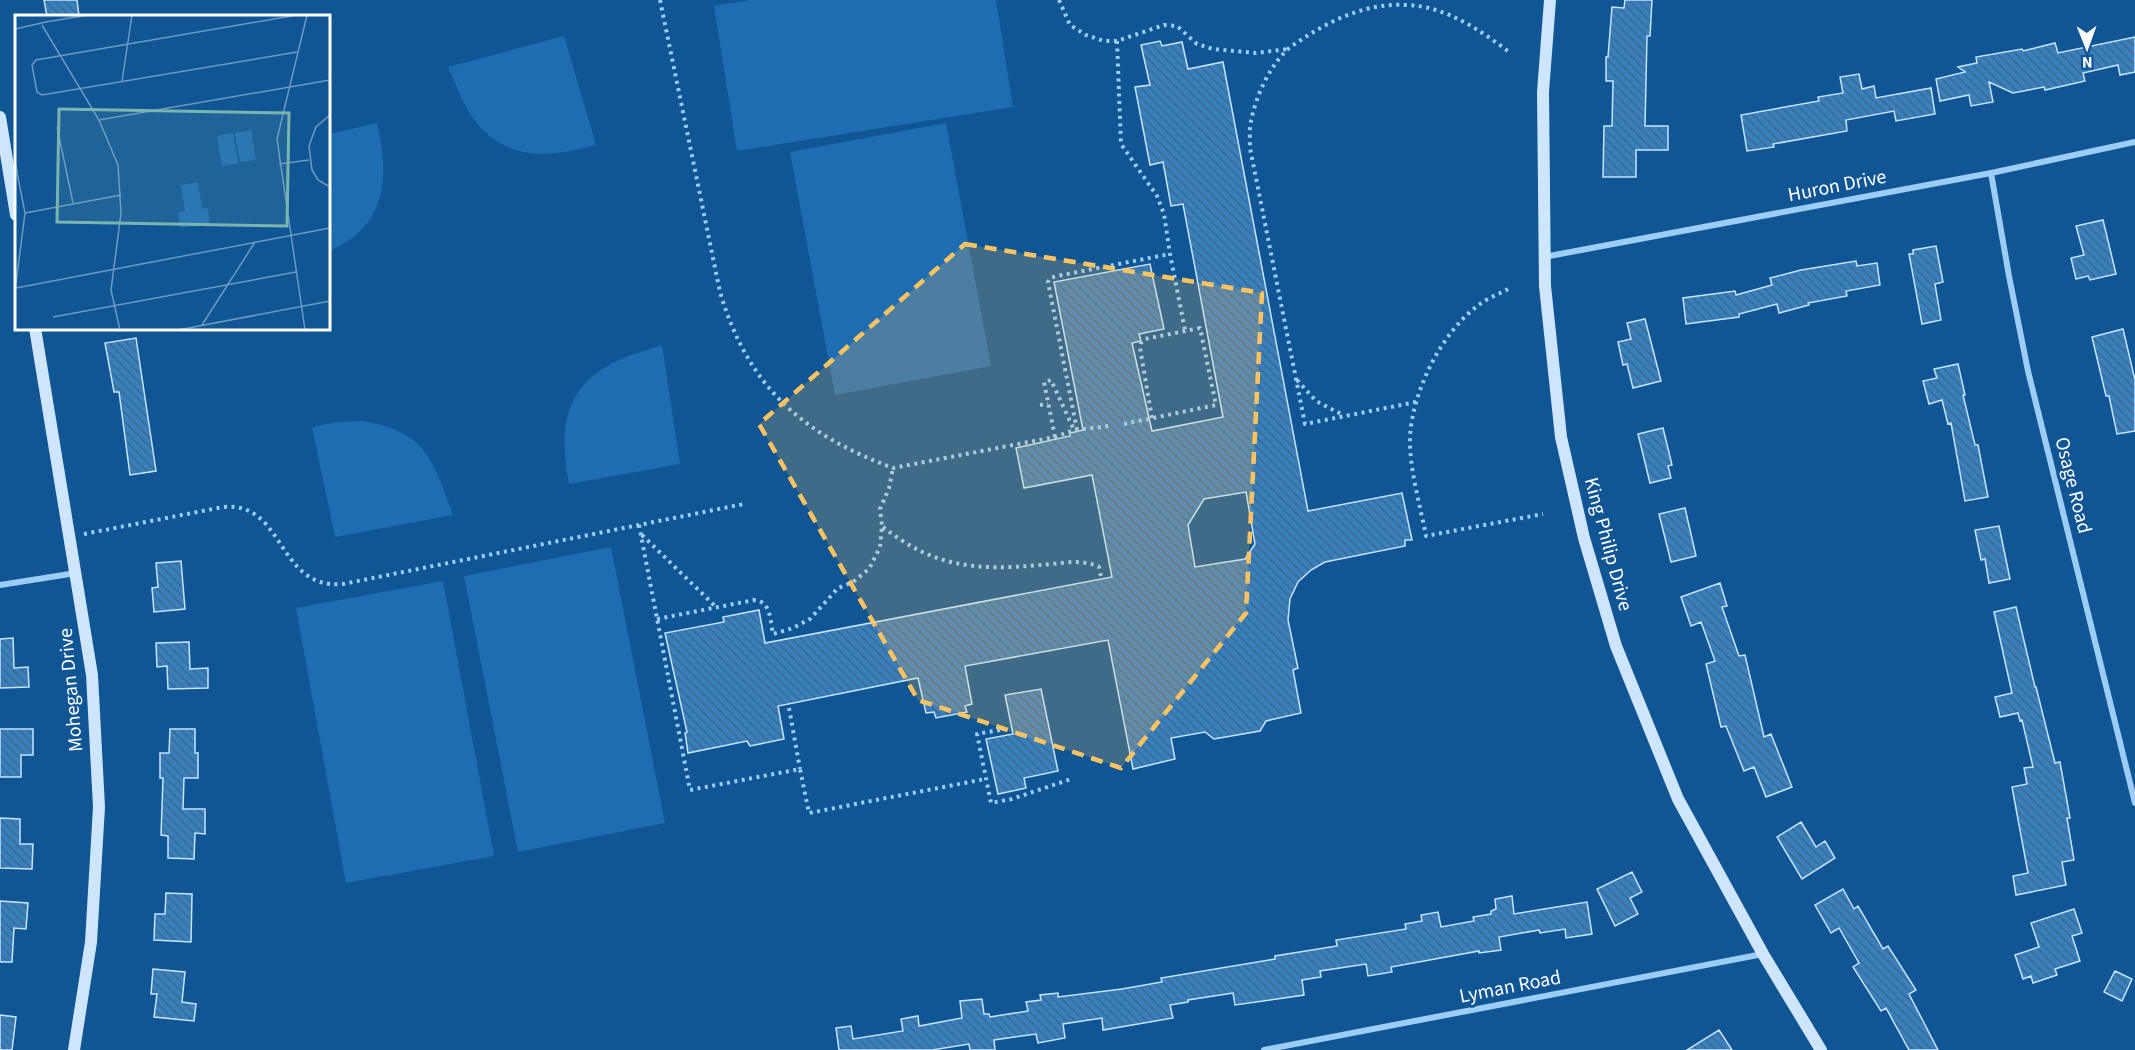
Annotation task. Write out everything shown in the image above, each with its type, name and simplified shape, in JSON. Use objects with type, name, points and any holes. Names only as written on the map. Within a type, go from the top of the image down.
[{"type":"street","name":"King Philip Drive","points":[[1551,0],[1543,92],[1544,257],[1561,437],[1584,538],[1616,646],[1678,799],[1763,954],[1821,1050]]},
{"type":"street","points":[[0,117],[15,209]]},
{"type":"street","name":"Huron Drive","points":[[1544,257],[1991,173],[2135,142]]},
{"type":"street","name":"Osage Road","points":[[1991,173],[2028,371],[2135,803]]},
{"type":"street","name":"Mohegan Drive","points":[[36,330],[92,675],[99,807],[91,942],[74,1050]]},
{"type":"street","points":[[0,585],[76,572]]},
{"type":"street","name":"Lyman Road","points":[[1264,1050],[1763,954]]},
{"type":"path","points":[[660,0],[720,292],[742,349],[762,379],[784,405],[811,428],[871,460],[893,468],[1054,437],[1075,430],[1109,426]]},
{"type":"path","points":[[1059,0],[1070,25],[1086,35],[1104,41],[1117,40],[1164,25],[1177,26],[1197,44],[1213,49],[1256,53],[1288,49]]},
{"type":"path","points":[[1416,402],[1305,424],[1250,148],[1250,124],[1257,97],[1288,49],[1337,18],[1376,6],[1407,5],[1439,11],[1476,28],[1508,51]]},
{"type":"path","points":[[1117,40],[1121,144],[1157,196],[1164,214],[1185,330]]},
{"type":"path","points":[[1075,430],[1048,282],[1050,278],[1170,254]]},
{"type":"path","points":[[1508,289],[1479,304],[1440,348],[1426,374],[1416,402],[1410,437],[1412,466],[1426,536],[1543,514]]},
{"type":"path","points":[[1124,424],[1215,405],[1200,328],[1145,339],[1140,343],[1152,418]]},
{"type":"path","points":[[1054,437],[1044,382],[1051,380],[1075,430]]},
{"type":"path","points":[[1296,380],[1316,401],[1344,415]]},
{"type":"path","points":[[1040,405],[1048,404]]},
{"type":"path","points":[[657,619],[759,601],[768,608],[773,634],[810,619],[838,588],[853,582],[869,569],[880,547],[882,526],[880,510],[889,488],[893,468]]},
{"type":"path","points":[[70,536],[223,507],[243,508],[259,516],[300,570],[309,578],[329,586],[744,504]]},
{"type":"path","points":[[639,525],[690,790],[800,769]]},
{"type":"path","points":[[882,526],[911,548],[935,559],[957,564],[998,567],[1086,562],[1099,567],[1101,577]]},
{"type":"path","points":[[641,535],[717,607]]},
{"type":"path","points":[[789,708],[809,813],[985,778]]},
{"type":"path","points":[[1000,730],[977,734],[991,803],[1071,779]]},
{"type":"highlighted area","points":[[965,244],[1262,293],[1246,613],[1121,768],[918,700],[759,424]]},
{"type":"shaded area","points":[[750,0],[996,0],[1013,107],[737,151],[714,6]]},
{"type":"shaded area","points":[[564,36],[596,145],[544,154],[528,153],[499,143],[473,118],[462,100],[448,67]]},
{"type":"shaded area","points":[[377,123],[381,143],[383,181],[380,198],[363,228],[348,241],[330,250],[330,134]]},
{"type":"shaded area","points":[[946,123],[991,366],[835,395],[790,152]]},
{"type":"shaded area","points":[[662,345],[680,464],[569,484],[565,432],[573,402],[581,388],[609,365]]},
{"type":"shaded area","points":[[363,421],[384,426],[414,441],[433,464],[453,515],[335,537],[312,427],[337,422]]},
{"type":"shaded area","points":[[611,547],[665,823],[518,852],[464,576]]},
{"type":"shaded area","points":[[443,581],[494,856],[346,883],[296,608]]},
{"type":"building","points":[[44,0],[77,0],[79,15],[47,15]]},
{"type":"building","points":[[1625,0],[1652,0],[1650,36],[1647,36],[1645,126],[1668,126],[1668,150],[1636,150],[1636,177],[1603,177],[1604,126],[1612,126],[1613,81],[1606,81],[1606,57],[1608,57],[1612,7],[1624,8]]},
{"type":"building","points":[[2135,37],[2135,72],[2120,75],[2118,65],[2083,73],[2085,81],[2045,90],[2044,87],[2013,93],[1989,82],[1993,102],[1971,106],[1969,95],[1940,101],[1936,79],[1965,72],[1958,67],[1977,63],[1976,57],[2022,49],[2023,51],[2055,43],[2058,53]]},
{"type":"building","points":[[1160,41],[1162,46],[1182,42],[1188,69],[1223,62],[1308,511],[1402,493],[1412,540],[1405,540],[1405,546],[1325,562],[1311,570],[1298,582],[1290,599],[1288,620],[1298,668],[1293,670],[1301,713],[1266,721],[1260,731],[1214,739],[1205,732],[1171,738],[1175,759],[1133,769],[1108,640],[965,666],[972,704],[965,706],[967,712],[936,718],[934,712],[926,713],[918,678],[778,706],[784,739],[750,746],[747,741],[688,753],[685,733],[687,732],[665,633],[724,622],[723,617],[759,610],[765,643],[1112,577],[1092,475],[1024,488],[1016,448],[1070,436],[1070,433],[1083,430],[1054,282],[1150,264],[1164,329],[1139,334],[1141,341],[1132,343],[1152,431],[1223,417],[1183,204],[1171,206],[1163,162],[1150,165],[1135,87],[1150,85],[1141,45]],"holes":[[[1246,492],[1255,544],[1245,559],[1195,567],[1188,525],[1204,499]]]},
{"type":"building","points":[[1859,74],[1862,89],[1874,86],[1876,98],[1931,88],[1935,114],[1896,121],[1894,111],[1846,120],[1847,131],[1747,151],[1741,115],[1819,101],[1818,97],[1843,93],[1840,77]]},
{"type":"building","points":[[2103,220],[2116,274],[2090,280],[2088,276],[2076,279],[2071,258],[2084,255],[2076,226]]},
{"type":"building","points":[[1936,246],[1943,282],[1935,284],[1941,320],[1922,324],[1909,254],[1913,254],[1913,250]]},
{"type":"building","points":[[1856,261],[1857,266],[1877,263],[1880,285],[1846,291],[1847,296],[1808,303],[1809,305],[1779,313],[1777,304],[1739,314],[1739,317],[1686,324],[1683,298],[1735,291],[1736,295],[1772,285],[1770,278],[1801,270]]},
{"type":"building","points":[[1645,319],[1661,381],[1633,388],[1627,364],[1623,365],[1618,342],[1631,339],[1627,323]]},
{"type":"building","points":[[2123,329],[2135,380],[2135,431],[2117,434],[2092,337]]},
{"type":"building","points":[[136,338],[156,471],[130,475],[119,392],[114,392],[105,343]]},
{"type":"building","points":[[1958,364],[1965,395],[1963,395],[1975,445],[1978,445],[1988,497],[1965,501],[1951,423],[1948,424],[1942,400],[1929,404],[1923,381],[1937,378],[1934,369]]},
{"type":"building","points":[[1663,428],[1672,465],[1668,466],[1671,478],[1650,483],[1638,434]]},
{"type":"building","points":[[1685,508],[1696,556],[1671,562],[1659,514]]},
{"type":"building","points":[[1999,526],[2010,579],[1989,583],[1985,559],[1981,560],[1975,530]]},
{"type":"building","points":[[181,561],[185,609],[154,612],[152,588],[158,587],[156,563]]},
{"type":"building","points":[[1720,583],[1727,606],[1722,607],[1739,656],[1745,655],[1764,737],[1771,734],[1792,787],[1766,797],[1754,767],[1744,771],[1726,726],[1721,727],[1706,664],[1715,661],[1701,622],[1691,626],[1681,597]]},
{"type":"building","points":[[2016,607],[2055,763],[2060,762],[2070,818],[2067,818],[2074,860],[2062,862],[2066,885],[2016,895],[2013,876],[2028,873],[2012,787],[2027,784],[2024,768],[2033,767],[2022,720],[2020,721],[2018,713],[2000,717],[1995,697],[2012,693],[1994,612]]},
{"type":"building","points":[[13,638],[14,668],[28,667],[29,687],[0,688],[0,639]]},
{"type":"building","points":[[189,642],[190,669],[208,668],[208,688],[168,689],[167,666],[157,667],[156,643]]},
{"type":"building","points":[[1041,689],[1058,771],[1024,778],[1026,788],[998,794],[986,739],[1013,734],[1005,695]]},
{"type":"building","points":[[0,729],[33,729],[33,755],[21,755],[21,777],[0,777]]},
{"type":"building","points":[[170,729],[195,729],[198,778],[184,778],[183,809],[205,809],[205,834],[195,833],[194,859],[168,858],[168,836],[161,835],[163,778],[160,778],[160,753],[169,753]]},
{"type":"building","points":[[0,818],[20,819],[20,844],[33,844],[32,869],[0,868]]},
{"type":"building","points":[[1801,822],[1816,847],[1825,841],[1835,858],[1802,879],[1777,837]]},
{"type":"building","points":[[1632,872],[1642,892],[1630,898],[1638,914],[1615,926],[1597,889]]},
{"type":"building","points":[[1843,889],[1854,909],[1858,906],[1883,949],[1888,946],[1916,990],[1909,994],[1938,1050],[1909,1050],[1886,1008],[1881,1011],[1853,967],[1859,963],[1839,928],[1831,933],[1815,905]]},
{"type":"building","points":[[166,893],[192,894],[191,942],[154,940],[155,914],[165,914]]},
{"type":"building","points":[[1512,896],[1514,914],[1587,902],[1592,934],[1566,938],[1565,929],[1540,933],[1539,930],[1499,937],[1501,950],[1479,953],[1479,951],[1391,967],[1392,972],[1368,976],[1366,964],[1320,971],[1321,977],[1302,980],[1304,995],[1235,1005],[1233,993],[1188,1000],[1188,1002],[1170,1005],[1173,1018],[1103,1030],[1102,1018],[1063,1024],[1065,1038],[1038,1043],[1036,1034],[994,1040],[995,1050],[970,1050],[969,1044],[932,1050],[839,1050],[836,1028],[851,1026],[853,1039],[903,1031],[901,1019],[918,1016],[919,1026],[962,1018],[960,1001],[982,999],[984,1014],[989,1014],[990,1017],[1028,1011],[1026,1002],[1041,1000],[1040,995],[1058,993],[1058,997],[1122,989],[1162,982],[1161,978],[1337,946],[1336,940],[1406,929],[1405,924],[1422,921],[1421,915],[1438,912],[1441,927],[1474,921],[1473,917],[1491,914],[1491,911],[1496,909],[1495,899]]},
{"type":"building","points":[[0,901],[28,903],[26,929],[14,928],[12,962],[0,962]]},
{"type":"building","points":[[2074,909],[2082,933],[2072,936],[2080,961],[2055,969],[2057,975],[2033,983],[2031,976],[2023,979],[2015,955],[2039,947],[2031,923]]},
{"type":"building","points":[[153,969],[185,972],[182,1002],[196,1004],[194,1021],[154,1017],[157,994],[151,994]]},
{"type":"building","points":[[2115,971],[2132,979],[2122,1001],[2104,992]]},
{"type":"building","points":[[0,1015],[16,1017],[12,1050],[0,1050]]},
{"type":"building","points":[[1719,1030],[1732,1050],[1687,1050]]}]
